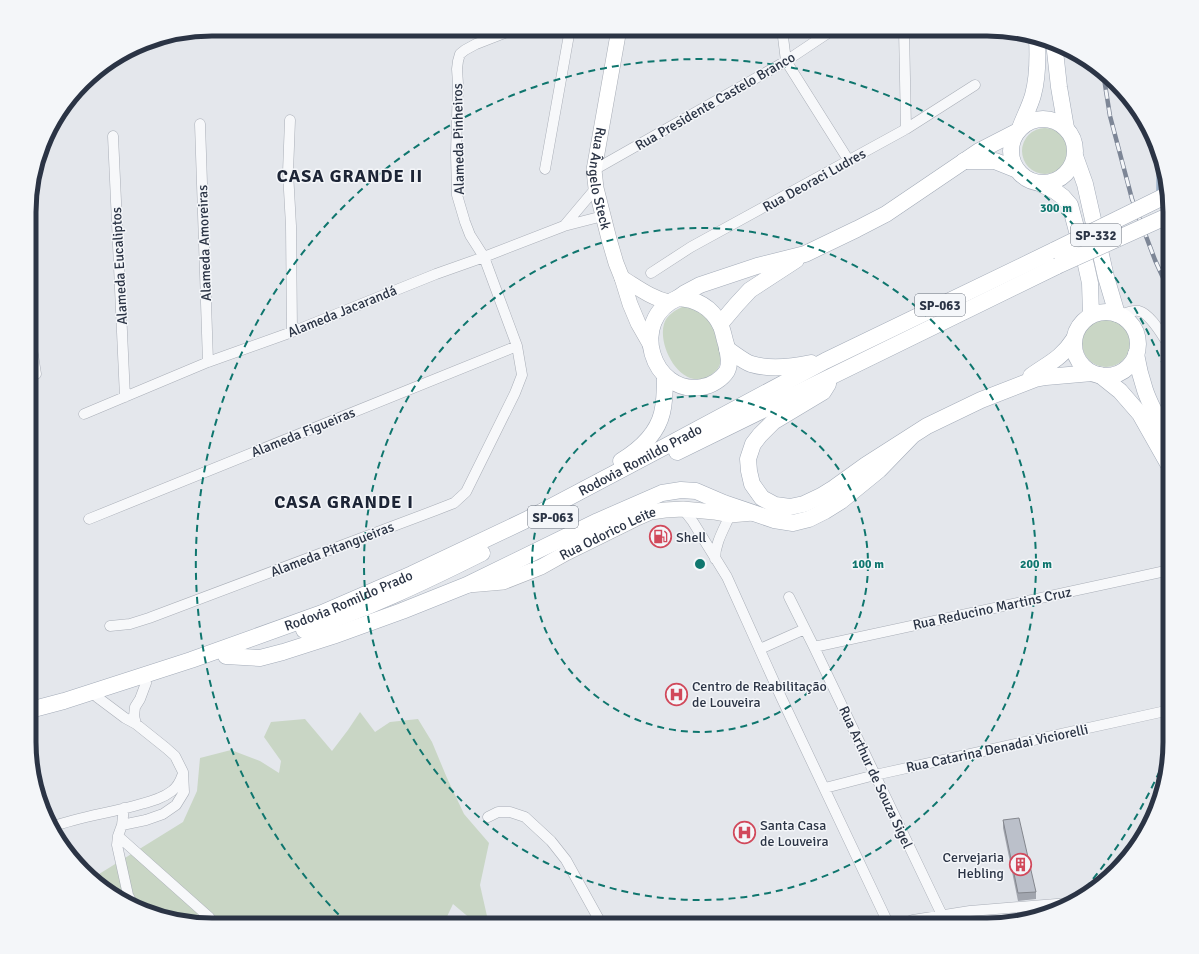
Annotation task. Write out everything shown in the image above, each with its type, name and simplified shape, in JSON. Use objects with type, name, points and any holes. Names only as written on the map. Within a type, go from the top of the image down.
[{"type":"main road","name":"Rua Ângelo Steck","points":[[618,36],[594,170],[596,188],[609,239],[630,304],[638,323],[650,344],[657,364],[665,376]]},
{"type":"main road","points":[[1015,169],[1011,160],[1010,150],[1012,141],[1033,96],[1038,73],[1037,43]]},
{"type":"main road","name":"SP-332","points":[[1055,49],[1058,87],[1066,128],[1074,141],[1075,156],[1085,184],[1106,277],[1119,314]]},
{"type":"main road","points":[[720,324],[736,304],[750,290],[805,254],[886,214],[979,151],[1018,130],[1031,121],[1043,119],[1056,121],[1066,128]]},
{"type":"main road","points":[[1041,184],[1053,182],[1064,177],[1071,168],[1075,156]]},
{"type":"main road","points":[[964,161],[995,161],[1015,169]]},
{"type":"main road","name":"SP-332","points":[[1015,169],[1026,180],[1041,184],[1055,191],[1070,205],[1090,283],[1091,315]]},
{"type":"main road","name":"Rodovia Romildo Prado","points":[[36,708],[64,701],[191,660],[322,613],[412,574],[526,520],[668,446],[825,361],[1162,197]]},
{"type":"main road","name":"Rodovia Romildo Prado","points":[[36,715],[146,683],[327,623],[416,586],[559,514],[675,453],[1057,266],[1163,218]]},
{"type":"main road","name":"Rua Ângelo Steck","points":[[650,344],[650,332],[653,321],[661,310],[674,300],[700,285],[737,272],[805,254]]},
{"type":"main road","points":[[622,278],[658,300],[689,298],[699,302],[712,313],[720,324],[729,360],[727,371],[719,379],[709,386],[697,388],[686,387],[675,383],[665,376]]},
{"type":"main road","points":[[834,376],[823,392],[773,422],[753,444],[748,459],[752,484],[762,498],[775,505],[790,507],[804,504],[821,496],[927,426],[981,400],[1046,377],[1096,374],[1111,375],[1122,371],[1131,364],[1136,354],[1138,343],[1136,331],[1130,322],[1119,314],[1100,312],[1091,315],[1083,321],[1077,329],[1074,339],[1074,349],[1077,359],[1083,367],[1096,374],[1120,390],[1140,414],[1163,455]]},
{"type":"main road","points":[[1015,387],[1060,357],[1074,339]]},
{"type":"main road","points":[[727,349],[750,364],[770,367],[796,366],[825,361]]},
{"type":"main road","points":[[1136,354],[1139,373],[1145,391],[1163,428]]},
{"type":"main road","points":[[526,520],[630,455],[645,443],[654,432],[662,414],[665,376]]},
{"type":"main road","points":[[226,656],[260,658],[283,652],[402,611],[467,585],[598,521],[662,493],[681,490],[696,491],[724,503],[774,520],[793,522],[809,519],[841,501],[879,470],[911,437]]},
{"type":"main road","name":"Rua Odorico Leite","points":[[467,585],[502,582],[541,567],[566,553],[651,512],[683,509],[730,515],[754,513]]},
{"type":"street","name":"Alameda Pinheiros","points":[[497,36],[465,50],[460,54],[458,61],[456,152],[458,195],[470,235],[484,257],[517,346]]},
{"type":"street","points":[[545,169],[569,36]]},
{"type":"street","points":[[783,36],[786,61],[849,161]]},
{"type":"street","name":"Rua Presidente Castelo Branco","points":[[594,170],[786,61],[824,36]]},
{"type":"street","points":[[904,36],[906,129]]},
{"type":"street","name":"Rua Deoraci Ludres","points":[[651,273],[691,247],[906,129],[975,86]]},
{"type":"street","points":[[290,120],[288,172],[291,226],[292,332]]},
{"type":"street","name":"Alameda Amoreiras","points":[[200,124],[208,362]]},
{"type":"street","name":"Alameda Eucaliptos","points":[[113,136],[125,397]]},
{"type":"street","points":[[564,226],[596,188]]},
{"type":"street","name":"Alameda Jacarandá","points":[[84,414],[208,362],[292,332],[436,274],[564,226],[603,216]]},
{"type":"street","points":[[1119,314],[1139,311],[1148,317],[1163,336]]},
{"type":"street","name":"Alameda Figueiras","points":[[89,519],[517,346]]},
{"type":"street","name":"Alameda Pitangueiras","points":[[110,626],[130,624],[149,618],[454,503],[466,492],[515,394],[522,375],[517,346]]},
{"type":"street","points":[[683,509],[693,522],[727,577],[886,918]]},
{"type":"street","points":[[715,559],[718,541],[730,515]]},
{"type":"street","name":"Rua Reducino Martins Cruz","points":[[814,647],[1163,572]]},
{"type":"street","name":"Rua Arthur de Souza Sigel","points":[[789,597],[942,915]]},
{"type":"street","points":[[760,649],[805,629]]},
{"type":"street","points":[[136,724],[134,716],[135,707],[140,699],[146,683]]},
{"type":"street","points":[[98,697],[121,716],[136,724],[175,756],[183,772],[184,792],[176,805],[163,814],[146,820],[122,825]]},
{"type":"street","name":"Rua Catarina Denadai Viciorelli","points":[[825,788],[875,775],[1163,712]]},
{"type":"street","points":[[57,825],[80,818],[161,798],[173,791],[180,782],[183,772]]},
{"type":"street","points":[[124,808],[117,846],[129,897]]},
{"type":"street","points":[[488,817],[498,812],[510,812],[525,817],[536,826],[551,841],[566,860],[598,918]]},
{"type":"street","points":[[118,836],[210,918]]},
{"type":"street","points":[[925,918],[970,911],[1058,903]]},
{"type":"green space","points":[[1045,128],[1058,132],[1064,138],[1068,151],[1064,164],[1058,170],[1045,174],[1032,170],[1026,164],[1022,151],[1026,138],[1032,132]]},
{"type":"green space","points":[[682,307],[703,311],[709,318],[721,342],[721,358],[719,366],[711,375],[701,379],[691,378],[682,373],[674,365],[664,344],[663,334],[665,321],[671,314]]},
{"type":"green space","points":[[1101,319],[1111,319],[1120,323],[1126,329],[1130,338],[1130,348],[1126,357],[1120,363],[1111,367],[1101,367],[1092,363],[1086,357],[1082,348],[1082,338],[1086,329],[1092,323]]},
{"type":"green space","points":[[360,712],[375,732],[390,722],[418,719],[432,742],[464,814],[489,843],[480,885],[487,918],[470,918],[453,904],[446,918],[201,918],[178,915],[145,905],[114,888],[97,875],[183,822],[197,791],[200,758],[231,750],[260,761],[279,773],[281,761],[264,737],[271,722],[305,719],[332,751]]},
{"type":"building","name":"Cervejaria Hebling","points":[[1019,818],[1036,892],[1018,893],[1003,820]]},
{"type":"waterway","points":[[1158,171],[1158,194]]},
{"type":"railway","points":[[1105,82],[1110,116],[1132,199],[1163,278]]},
{"type":"place","name":"Shell","points":[[661,537]]},
{"type":"place","name":"Centro de Reabilitação de Louveira","points":[[677,694]]},
{"type":"place","name":"Santa Casa de Louveira","points":[[744,833]]},
{"type":"place","name":"Cervejaria Hebling","points":[[1020,865]]},
{"type":"district","name":"CASA GRANDE II","points":[[350,176]]},
{"type":"district","name":"CASA GRANDE I","points":[[344,502]]}]
